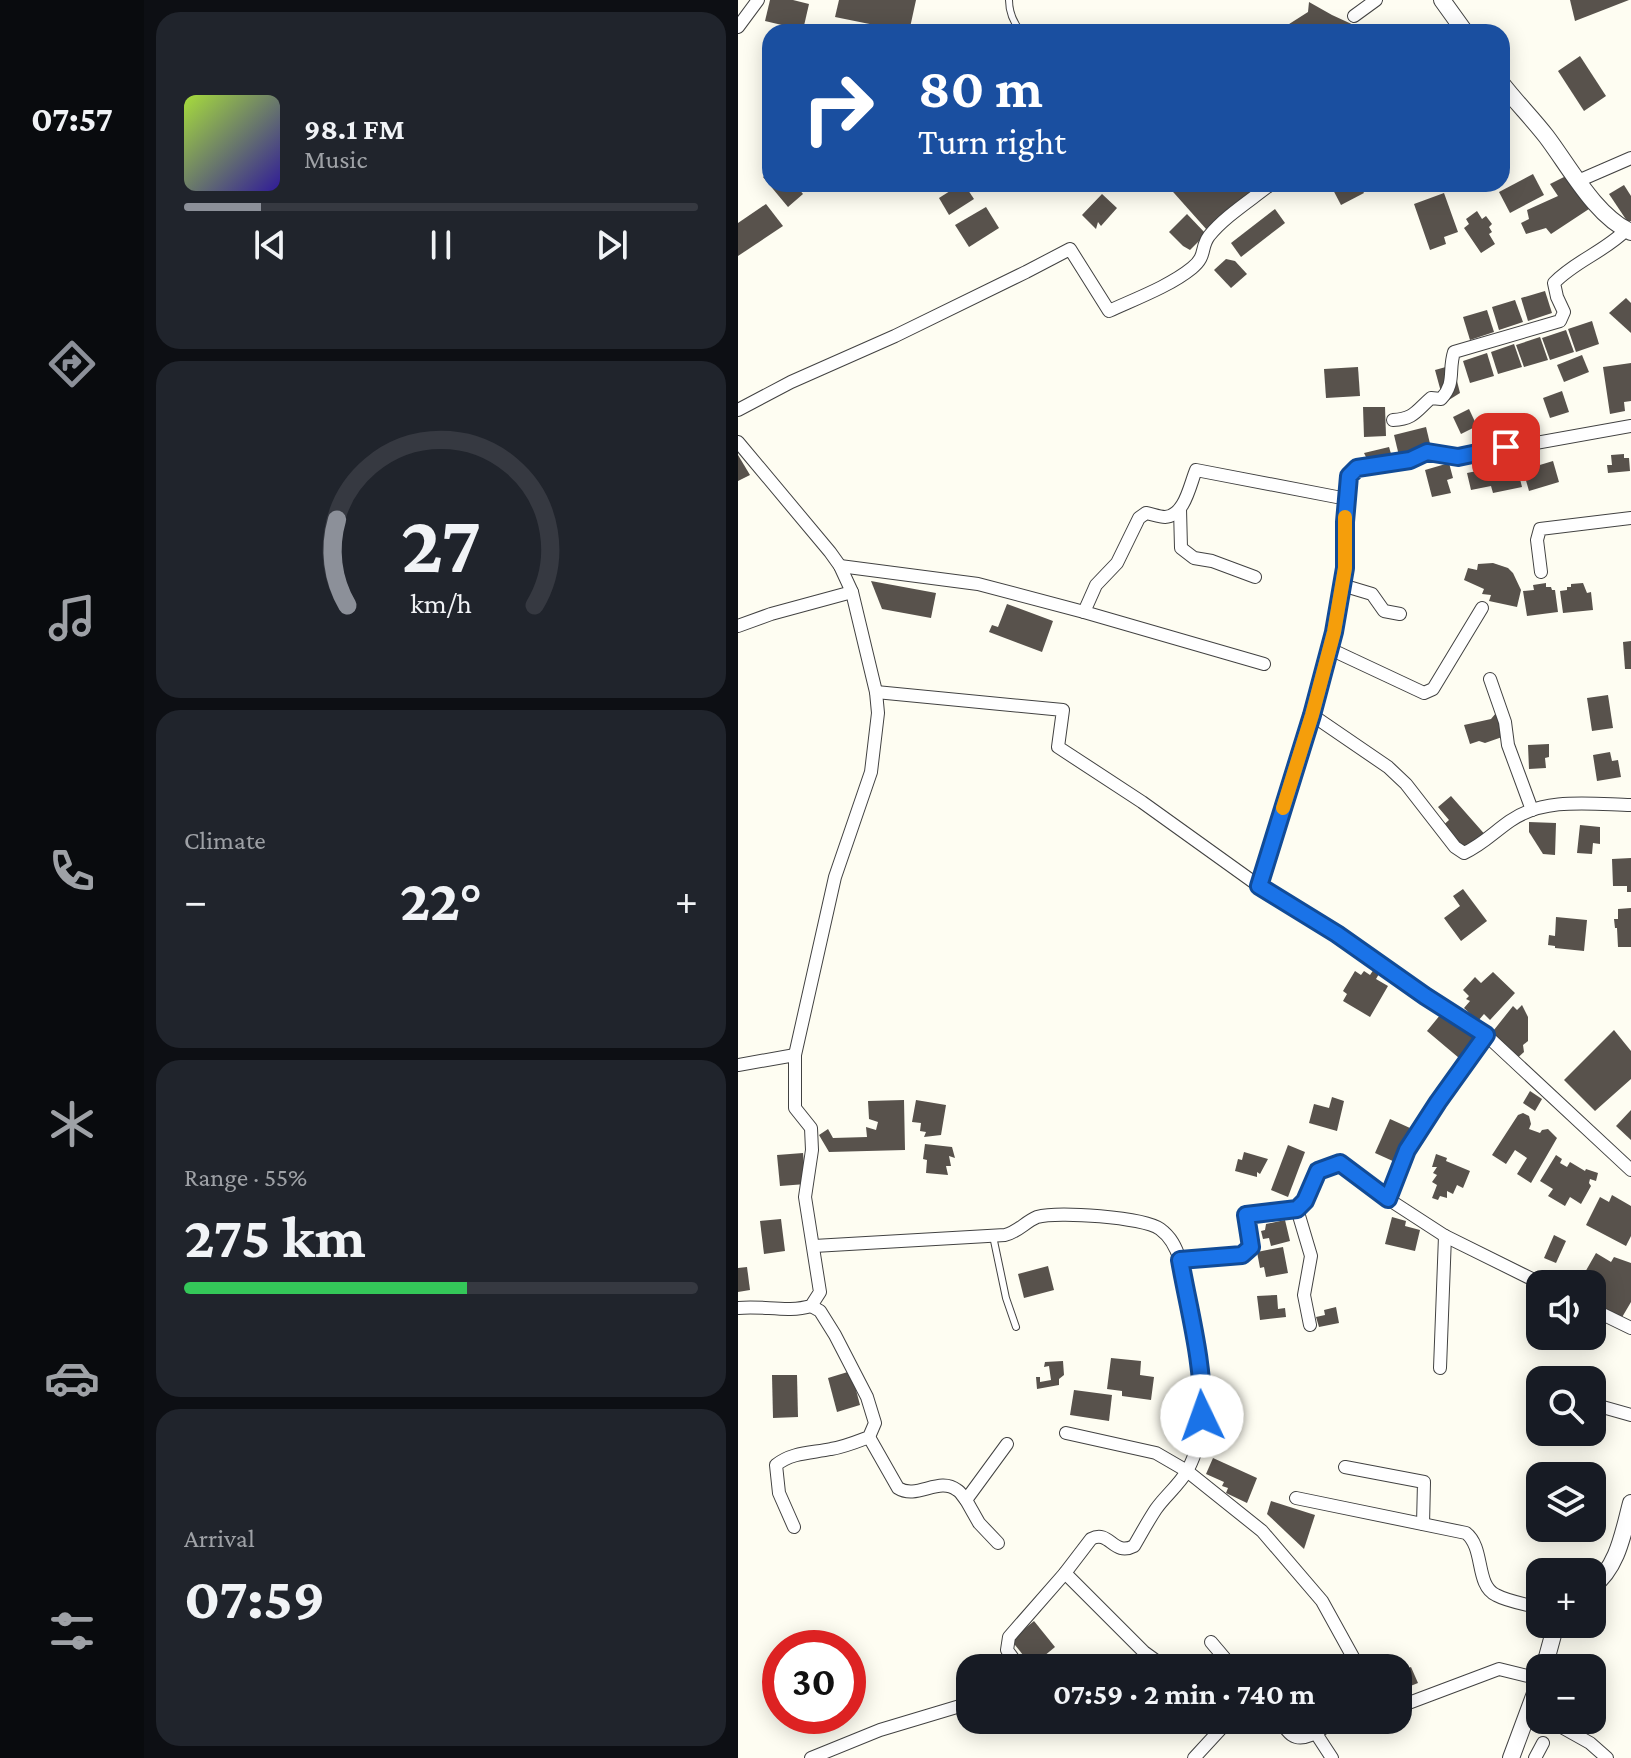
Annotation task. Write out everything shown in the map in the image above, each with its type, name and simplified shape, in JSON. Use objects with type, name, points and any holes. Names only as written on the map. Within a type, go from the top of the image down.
[{"type":"street","points":[[738,27],[758,0]]},
{"type":"street","points":[[1354,16],[1376,0]]},
{"type":"street","points":[[1442,0],[1459,24]]},
{"type":"street","points":[[1393,420],[1413,416],[1431,398],[1441,399],[1449,391],[1452,379],[1450,363],[1454,352],[1560,321],[1564,312],[1554,283],[1578,263],[1628,231],[1620,227],[1586,193],[1545,135],[1510,93]]},
{"type":"street","points":[[1578,181],[1631,158]]},
{"type":"street","points":[[738,410],[1070,249],[1109,311],[1178,278],[1192,268],[1202,259],[1205,240],[1214,230],[1261,192]]},
{"type":"street","points":[[1259,886],[1330,649],[1345,568],[1349,476],[1357,468],[1410,460],[1427,452],[1458,457],[1631,426]]},
{"type":"street","points":[[738,442],[840,566],[852,592],[876,692],[878,713],[871,772],[835,877],[795,1055],[795,1108],[811,1128],[812,1150],[805,1197],[820,1292],[811,1306]]},
{"type":"street","points":[[1255,577],[1212,561],[1194,558],[1181,548],[1180,509],[1196,470],[1347,499]]},
{"type":"street","points":[[1084,612],[1096,585],[1117,563],[1139,518],[1146,513],[1166,517],[1180,509]]},
{"type":"street","points":[[1541,572],[1537,540],[1540,529],[1631,518]]},
{"type":"street","points":[[840,566],[978,584],[1264,664]]},
{"type":"street","points":[[1342,585],[1372,594],[1384,611],[1400,614]]},
{"type":"street","points":[[738,626],[852,592]]},
{"type":"street","points":[[1330,649],[1424,693],[1433,689],[1482,608]]},
{"type":"street","points":[[1490,679],[1505,722],[1508,745],[1532,810]]},
{"type":"street","points":[[876,692],[1063,710],[1058,747],[1142,802],[1259,886],[1337,934],[1486,1035],[1631,1170]]},
{"type":"street","points":[[1312,715],[1388,767],[1406,784],[1455,847],[1464,853],[1477,848],[1511,819],[1532,810],[1572,803],[1631,805]]},
{"type":"street","points":[[1388,1199],[1407,1150],[1486,1035]]},
{"type":"street","points":[[738,1065],[795,1055]]},
{"type":"street","points":[[1180,1260],[1242,1255],[1251,1247],[1246,1215],[1297,1209],[1305,1201],[1318,1171],[1340,1163],[1445,1236],[1526,1276]]},
{"type":"street","points":[[1297,1209],[1311,1256],[1304,1295],[1310,1325]]},
{"type":"street","points":[[814,1246],[993,1236],[1015,1233],[1036,1218],[1049,1215],[1085,1215],[1150,1223],[1168,1236],[1175,1247],[1180,1260],[1203,1394],[1195,1451],[1187,1471],[1156,1509],[1134,1546],[1121,1549],[1102,1536],[1091,1539],[1009,1637],[1007,1650],[1010,1654]]},
{"type":"street","points":[[1440,1368],[1445,1236]]},
{"type":"street","points":[[738,1308],[799,1309],[811,1306],[820,1311],[867,1397],[875,1423],[869,1437],[830,1450],[784,1458],[776,1465],[779,1493],[794,1527]]},
{"type":"street","points":[[1606,1316],[1631,1328]]},
{"type":"street","points":[[1606,1408],[1631,1415]]},
{"type":"street","points":[[1066,1433],[1156,1453],[1187,1471],[1262,1531],[1322,1601],[1351,1654]]},
{"type":"street","points":[[869,1437],[898,1488],[905,1493],[939,1485],[956,1488],[979,1523],[998,1543]]},
{"type":"street","points":[[966,1500],[1007,1444]]},
{"type":"street","points":[[1345,1467],[1424,1482],[1423,1524]]},
{"type":"street","points":[[1296,1498],[1466,1533],[1477,1546],[1488,1590],[1496,1596],[1526,1604]]},
{"type":"street","points":[[1606,1572],[1616,1556],[1631,1503]]},
{"type":"street","points":[[1065,1573],[1147,1654]]},
{"type":"street","points":[[1211,1642],[1221,1654]]},
{"type":"street","points":[[1412,1702],[1499,1669],[1526,1676]]},
{"type":"street","points":[[811,1758],[880,1730],[956,1707]]},
{"type":"street","points":[[1511,1758],[1526,1729]]},
{"type":"street","points":[[1194,1758],[1216,1734]]},
{"type":"street","points":[[1291,1734],[1302,1738],[1311,1734]]},
{"type":"street","points":[[1316,1734],[1332,1758]]},
{"type":"street","points":[[1574,1734],[1607,1758]]},
{"type":"street","points":[[1535,1758],[1543,1743]]},
{"type":"lane","points":[[1009,0],[1015,24]]},
{"type":"lane","points":[[993,1236],[1006,1298],[1016,1327]]},
{"type":"building","points":[[770,0],[809,4],[804,24],[765,21]]},
{"type":"building","points":[[839,0],[916,0],[911,24],[870,24],[835,17]]},
{"type":"building","points":[[1570,0],[1629,0],[1575,21]]},
{"type":"building","points":[[1309,2],[1352,24],[1289,24],[1308,12]]},
{"type":"building","points":[[1580,56],[1606,96],[1584,111],[1558,71]]},
{"type":"building","points":[[1533,174],[1544,195],[1510,213],[1499,192],[1510,192],[1510,186]]},
{"type":"building","points":[[1566,176],[1592,207],[1551,234],[1546,228],[1526,234],[1521,223],[1529,219],[1527,210],[1558,196],[1550,184]]},
{"type":"building","points":[[1624,185],[1631,196],[1631,221],[1627,221],[1609,194]]},
{"type":"building","points":[[776,192],[801,192],[803,194],[788,207]]},
{"type":"building","points":[[948,192],[969,192],[974,199],[949,215],[939,198]]},
{"type":"building","points":[[1173,192],[1250,192],[1207,230]]},
{"type":"building","points":[[1334,192],[1364,193],[1341,205]]},
{"type":"building","points":[[1444,193],[1458,232],[1444,237],[1446,244],[1430,250],[1414,204]]},
{"type":"building","points":[[1102,194],[1117,208],[1101,226],[1098,222],[1096,229],[1082,215]]},
{"type":"building","points":[[766,204],[783,226],[738,256],[738,223]]},
{"type":"building","points":[[986,207],[999,228],[969,247],[955,225]]},
{"type":"building","points":[[1275,209],[1285,223],[1241,257],[1231,243]]},
{"type":"building","points":[[1477,211],[1482,219],[1486,216],[1492,224],[1489,234],[1495,244],[1481,253],[1464,228],[1469,224],[1466,219]]},
{"type":"building","points":[[1187,214],[1206,234],[1190,250],[1169,232]]},
{"type":"building","points":[[1226,259],[1235,261],[1247,274],[1231,288],[1214,270]]},
{"type":"building","points":[[1545,291],[1552,313],[1528,321],[1521,298]]},
{"type":"building","points":[[1626,298],[1631,303],[1631,333],[1609,313]]},
{"type":"building","points":[[1515,300],[1523,322],[1499,330],[1492,307]]},
{"type":"building","points":[[1487,310],[1494,332],[1470,340],[1463,317]]},
{"type":"building","points":[[1592,321],[1599,344],[1576,352],[1568,329]]},
{"type":"building","points":[[1566,330],[1574,352],[1550,360],[1542,338]]},
{"type":"building","points":[[1540,337],[1548,360],[1524,367],[1516,345]]},
{"type":"building","points":[[1514,344],[1522,367],[1498,374],[1491,352]]},
{"type":"building","points":[[1487,353],[1494,376],[1470,383],[1463,361]]},
{"type":"building","points":[[1582,355],[1589,372],[1564,382],[1557,365]]},
{"type":"building","points":[[1631,363],[1631,401],[1624,402],[1625,411],[1610,414],[1603,367]]},
{"type":"building","points":[[1453,365],[1460,393],[1444,403],[1435,370]]},
{"type":"building","points":[[1358,367],[1360,396],[1326,398],[1324,369]]},
{"type":"building","points":[[1562,391],[1569,412],[1550,418],[1543,398]]},
{"type":"building","points":[[1363,407],[1385,407],[1386,436],[1364,437]]},
{"type":"building","points":[[1469,409],[1477,426],[1461,434],[1453,417]]},
{"type":"building","points":[[1426,427],[1432,452],[1400,460],[1394,435]]},
{"type":"building","points":[[1389,447],[1392,457],[1369,463],[1364,453]]},
{"type":"building","points":[[1624,454],[1624,458],[1629,458],[1630,471],[1608,473],[1607,465],[1612,465],[1611,455]]},
{"type":"building","points":[[738,455],[750,475],[738,481]]},
{"type":"building","points":[[1553,461],[1559,482],[1529,491],[1523,470]]},
{"type":"building","points":[[1449,463],[1453,478],[1447,480],[1451,493],[1432,497],[1425,470]]},
{"type":"building","points":[[1516,463],[1522,487],[1493,493],[1491,486],[1471,490],[1467,473]]},
{"type":"building","points":[[1493,563],[1513,573],[1521,590],[1517,607],[1489,601],[1491,595],[1482,594],[1484,589],[1464,580],[1468,568],[1477,570],[1478,564]]},
{"type":"building","points":[[871,581],[936,593],[931,618],[882,609]]},
{"type":"building","points":[[1546,583],[1546,587],[1555,590],[1558,612],[1527,616],[1523,591],[1534,590],[1533,585]]},
{"type":"building","points":[[1583,583],[1587,593],[1591,592],[1593,610],[1563,613],[1560,591],[1567,590],[1571,584]]},
{"type":"building","points":[[1007,604],[1053,621],[1042,652],[989,632],[992,625],[998,627]]},
{"type":"building","points":[[1631,641],[1631,669],[1625,669],[1623,642]]},
{"type":"building","points":[[1608,695],[1613,728],[1592,731],[1587,698]]},
{"type":"building","points":[[1496,713],[1505,736],[1470,744],[1464,725],[1491,719]]},
{"type":"building","points":[[1549,744],[1546,768],[1529,769],[1528,745]]},
{"type":"building","points":[[1610,752],[1612,761],[1618,760],[1621,777],[1597,781],[1593,755]]},
{"type":"building","points":[[1451,796],[1488,838],[1472,853],[1439,829],[1449,820],[1438,807]]},
{"type":"building","points":[[1529,822],[1556,823],[1555,855],[1543,854],[1529,832]]},
{"type":"building","points":[[1580,825],[1600,827],[1600,844],[1593,843],[1592,854],[1577,853]]},
{"type":"building","points":[[1631,858],[1631,892],[1627,892],[1627,886],[1613,886],[1612,859]]},
{"type":"building","points":[[1463,889],[1487,921],[1461,941],[1444,918],[1460,906],[1453,896]]},
{"type":"building","points":[[1631,908],[1631,947],[1618,947],[1614,919],[1618,919],[1618,909]]},
{"type":"building","points":[[1556,917],[1587,920],[1584,951],[1548,945],[1549,935],[1555,936]]},
{"type":"building","points":[[1374,969],[1379,974],[1376,979],[1388,986],[1370,1017],[1343,1001],[1347,994],[1343,991],[1355,971],[1370,975]]},
{"type":"building","points":[[1493,972],[1515,993],[1490,1020],[1484,1014],[1478,1021],[1464,1008],[1470,1001],[1463,990],[1475,977],[1481,983]]},
{"type":"building","points":[[1522,1005],[1528,1017],[1528,1041],[1523,1045],[1524,1052],[1513,1062],[1486,1040],[1513,1006],[1517,1010]]},
{"type":"building","points":[[1445,1009],[1488,1045],[1471,1065],[1427,1031]]},
{"type":"building","points":[[1614,1030],[1631,1051],[1631,1079],[1595,1111],[1564,1080]]},
{"type":"building","points":[[1530,1091],[1542,1099],[1535,1111],[1523,1103]]},
{"type":"building","points":[[1332,1097],[1344,1101],[1337,1131],[1309,1123],[1314,1104],[1329,1108]]},
{"type":"building","points":[[904,1100],[905,1150],[829,1152],[819,1135],[828,1129],[833,1138],[867,1137],[866,1127],[876,1130],[878,1122],[869,1119],[868,1101]]},
{"type":"building","points":[[916,1100],[946,1105],[941,1135],[924,1137],[926,1132],[920,1131],[921,1123],[912,1122]]},
{"type":"building","points":[[1631,1110],[1631,1140],[1616,1126]]},
{"type":"building","points":[[1523,1113],[1529,1116],[1529,1129],[1540,1133],[1548,1129],[1557,1138],[1531,1183],[1517,1174],[1527,1158],[1515,1150],[1506,1164],[1492,1155],[1518,1115]]},
{"type":"building","points":[[1390,1119],[1410,1128],[1395,1162],[1375,1153]]},
{"type":"building","points":[[925,1144],[952,1147],[955,1158],[949,1156],[951,1166],[946,1166],[948,1175],[926,1173],[927,1160],[923,1159]]},
{"type":"building","points":[[1288,1145],[1305,1152],[1288,1197],[1271,1190]]},
{"type":"building","points":[[1244,1152],[1268,1159],[1260,1174],[1257,1172],[1257,1177],[1235,1171],[1238,1159],[1242,1160]]},
{"type":"building","points":[[803,1153],[806,1184],[780,1186],[777,1155]]},
{"type":"building","points":[[1436,1154],[1470,1171],[1463,1188],[1457,1185],[1453,1194],[1447,1191],[1447,1198],[1440,1196],[1438,1200],[1432,1198],[1437,1185],[1432,1182],[1437,1175],[1433,1173],[1437,1167],[1432,1167]]},
{"type":"building","points":[[1556,1155],[1562,1159],[1560,1163],[1567,1167],[1570,1162],[1585,1171],[1598,1173],[1596,1181],[1590,1179],[1591,1186],[1581,1204],[1570,1197],[1565,1206],[1548,1196],[1553,1189],[1540,1181]]},
{"type":"building","points":[[1612,1195],[1631,1206],[1631,1236],[1626,1246],[1586,1225],[1600,1197],[1609,1202]]},
{"type":"building","points":[[1392,1217],[1406,1221],[1405,1226],[1420,1230],[1415,1251],[1385,1244]]},
{"type":"building","points":[[781,1219],[785,1251],[764,1254],[760,1221]]},
{"type":"building","points":[[1285,1220],[1290,1241],[1271,1246],[1269,1238],[1263,1239],[1261,1231],[1265,1230],[1266,1224]]},
{"type":"building","points":[[1554,1235],[1566,1241],[1556,1263],[1544,1258]]},
{"type":"building","points":[[1283,1247],[1288,1273],[1266,1277],[1264,1267],[1260,1268],[1257,1252]]},
{"type":"building","points":[[1596,1253],[1611,1262],[1614,1257],[1631,1263],[1631,1302],[1621,1319],[1606,1310],[1606,1270],[1586,1270]]},
{"type":"building","points":[[1048,1266],[1054,1290],[1024,1298],[1018,1274]]},
{"type":"building","points":[[747,1267],[750,1290],[738,1292],[738,1268]]},
{"type":"building","points":[[1277,1295],[1278,1309],[1285,1308],[1286,1317],[1260,1320],[1257,1296]]},
{"type":"building","points":[[1336,1307],[1339,1323],[1319,1327],[1316,1317],[1325,1315],[1324,1310]]},
{"type":"building","points":[[1111,1358],[1141,1361],[1140,1375],[1154,1377],[1151,1400],[1122,1396],[1122,1391],[1107,1389]]},
{"type":"building","points":[[1063,1361],[1064,1375],[1059,1379],[1059,1385],[1037,1389],[1036,1377],[1040,1377],[1040,1382],[1051,1380],[1049,1366],[1044,1367],[1045,1362]]},
{"type":"building","points":[[851,1371],[860,1405],[837,1412],[828,1378]]},
{"type":"building","points":[[772,1375],[797,1375],[798,1417],[773,1418]]},
{"type":"building","points":[[1074,1390],[1112,1395],[1109,1421],[1070,1415]]},
{"type":"building","points":[[1213,1458],[1257,1478],[1247,1503],[1226,1493],[1228,1488],[1222,1486],[1224,1482],[1206,1474]]},
{"type":"building","points":[[1271,1501],[1315,1515],[1304,1549],[1267,1514]]},
{"type":"building","points":[[1034,1621],[1055,1647],[1047,1654],[1022,1654],[1011,1640]]},
{"type":"building","points":[[1412,1669],[1418,1683],[1412,1685]]},
{"type":"slow traffic","points":[[1283,808],[1334,632],[1345,568],[1345,517]]},
{"type":"route","points":[[1202,1416],[1200,1370],[1180,1260],[1242,1255],[1251,1247],[1246,1215],[1297,1209],[1305,1201],[1318,1171],[1340,1163],[1388,1199],[1407,1150],[1486,1035],[1337,934],[1259,886],[1312,715],[1334,632],[1345,568],[1349,476],[1357,468],[1410,460],[1427,452],[1458,457],[1506,447]]}]
